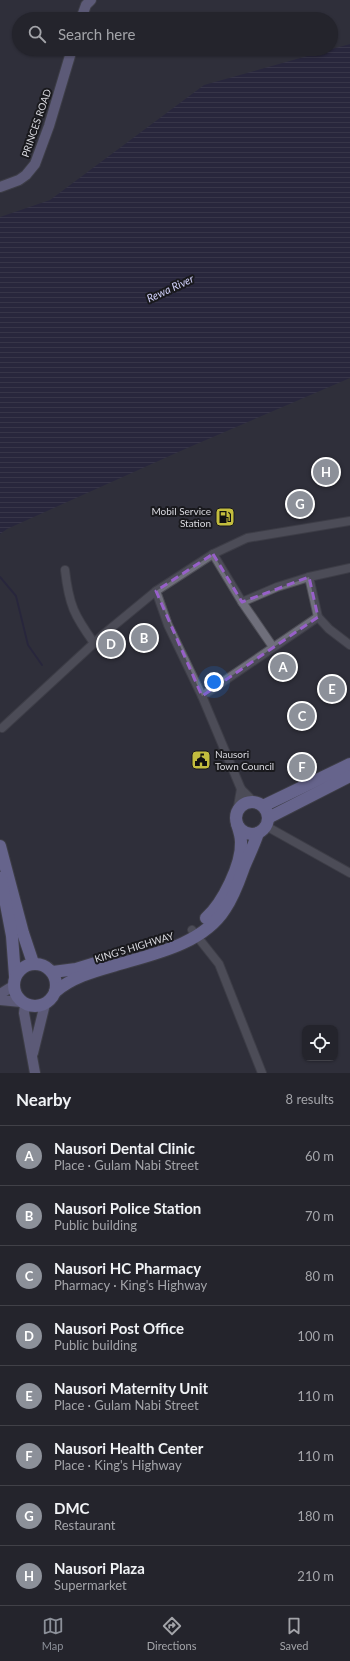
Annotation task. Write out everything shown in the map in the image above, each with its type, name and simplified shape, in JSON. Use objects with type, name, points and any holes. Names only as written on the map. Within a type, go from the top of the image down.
[{"type":"highway","points":[[350,764],[258,804],[244,804],[237,818],[241,829],[246,832],[264,826],[350,776]]},
{"type":"highway","points":[[258,804],[266,809],[264,826]]},
{"type":"highway","name":"KING'S HIGHWAY","points":[[55,992],[66,983],[97,971],[159,953],[182,944],[194,933],[216,907],[236,869],[240,857],[241,842],[237,818]]},
{"type":"highway","name":"KING'S HIGHWAY","points":[[53,972],[76,969],[160,945],[194,933],[211,925],[224,910],[236,888],[264,826]]},
{"type":"highway","points":[[0,846],[23,933],[33,963]]},
{"type":"highway","points":[[0,874],[12,936],[14,981],[15,995],[23,1003],[35,1007],[45,1004],[51,999],[55,992],[56,982],[53,972],[44,965],[33,963],[26,965],[20,969],[14,981]]},
{"type":"main road","points":[[84,12],[91,0]]},
{"type":"main road","name":"PRINCES ROAD","points":[[0,187],[19,180],[26,175],[35,164],[49,126],[70,56]]},
{"type":"main road","points":[[0,994],[14,981]]},
{"type":"main road","points":[[0,1000],[23,1003],[35,1073]]},
{"type":"main road","points":[[32,1057],[45,1004]]},
{"type":"street","points":[[2,728],[94,643],[156,591],[213,554],[247,538],[350,521]]},
{"type":"street","points":[[213,554],[242,602],[273,647]]},
{"type":"street","points":[[242,602],[277,587],[309,577],[350,568]]},
{"type":"street","points":[[65,570],[70,603],[76,618],[94,643]]},
{"type":"street","points":[[309,577],[318,617],[329,630],[350,645]]},
{"type":"street","points":[[156,591],[168,624],[202,696],[242,789],[258,804]]},
{"type":"street","points":[[202,696],[318,617]]},
{"type":"street","points":[[237,818],[242,789]]},
{"type":"street","points":[[264,826],[350,873]]},
{"type":"street","points":[[194,933],[219,964],[262,1073]]},
{"type":"highlighted area","points":[[213,554],[242,602],[309,577],[318,617],[202,696],[156,591]]},
{"type":"water","name":"Rewa River","points":[[350,44],[350,378],[185,449],[7,529],[0,534],[0,217],[50,200],[204,85],[307,56],[338,56],[338,47]]},
{"type":"waterway","points":[[0,577],[16,596],[28,645],[42,665]]},
{"type":"place","name":"Nausori Plaza","points":[[326,472]]},
{"type":"place","name":"DMC","points":[[300,504]]},
{"type":"place","name":"Mobil Service Station","points":[[225,517]]},
{"type":"place","name":"Nausori Police Station","points":[[144,638]]},
{"type":"place","name":"Nausori Post Office","points":[[111,644]]},
{"type":"place","name":"Nausori Dental Clinic","points":[[283,667]]},
{"type":"place","name":"Nausori Maternity Unit","points":[[332,689]]},
{"type":"place","name":"Nausori HC Pharmacy","points":[[302,716]]},
{"type":"place","name":"Nausori Town Council","points":[[201,760]]},
{"type":"place","name":"Nausori Health Center","points":[[302,767]]}]
